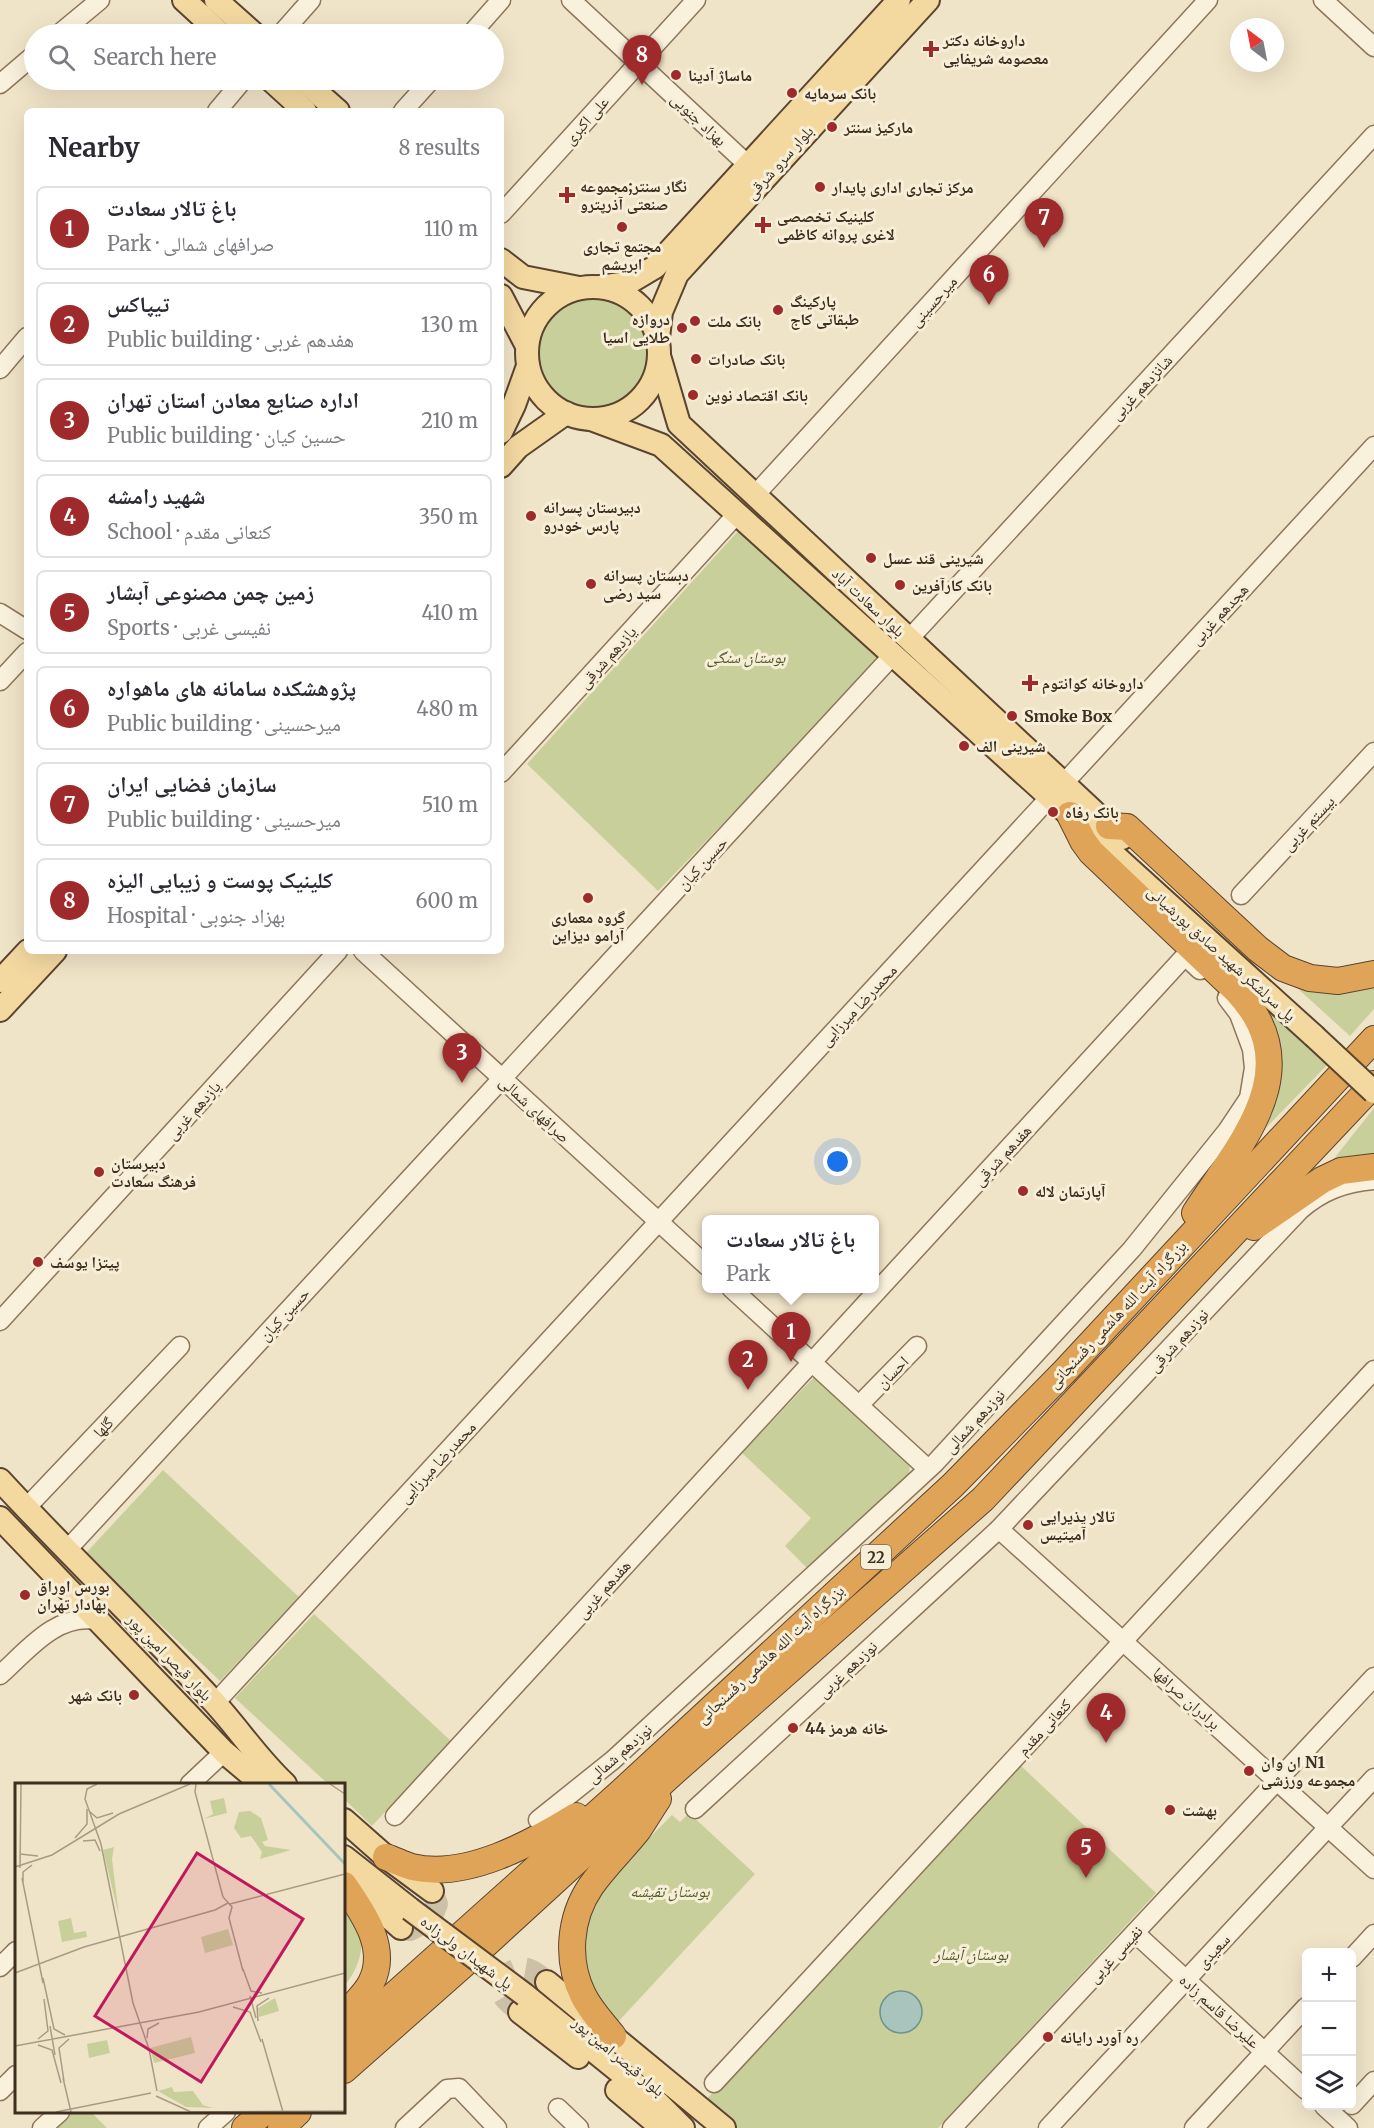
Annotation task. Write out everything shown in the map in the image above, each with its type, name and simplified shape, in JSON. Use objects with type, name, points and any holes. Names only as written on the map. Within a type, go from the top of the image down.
[{"type":"highway","points":[[1070,814],[1091,852],[1247,1002],[1261,1029],[1268,1058],[1268,1083],[1257,1117],[1160,1267]]},
{"type":"highway","points":[[1109,826],[1128,827],[1258,949],[1283,968],[1310,978],[1338,981],[1374,974]]},
{"type":"highway","name":"بزرگراه آیت الله هاشمی رفسنجانی","points":[[345,2039],[619,1794],[953,1485],[1064,1372],[1374,1039]]},
{"type":"highway","name":"بزرگراه آیت الله هاشمی رفسنجانی","points":[[345,2069],[473,1956],[675,1771],[983,1499],[1374,1084]]},
{"type":"highway","points":[[1203,1264],[1322,1180],[1341,1171],[1374,1167]]},
{"type":"highway","points":[[614,2036],[582,1994],[573,1964],[572,1936],[575,1920],[580,1903],[591,1885],[639,1829],[675,1771]]},
{"type":"highway","points":[[386,1857],[412,1867],[426,1869],[470,1864],[530,1844],[619,1794]]},
{"type":"highway","points":[[345,1887],[366,1920],[376,1946],[376,1962],[371,1983],[345,2015]]},
{"type":"highway","points":[[245,2128],[263,2113]]},
{"type":"highway","points":[[281,2128],[297,2113]]},
{"type":"main road","points":[[183,0],[210,24]]},
{"type":"main road","points":[[216,0],[243,24]]},
{"type":"main road","name":"بلوار سرو شرقی","points":[[590,287],[628,283],[655,267],[899,0]]},
{"type":"main road","name":"بلوار سرو شرقی","points":[[659,349],[661,312],[677,274],[928,0]]},
{"type":"main road","points":[[293,90],[303,108]]},
{"type":"main road","points":[[303,90],[333,108]]},
{"type":"main road","points":[[504,262],[523,277],[620,292],[638,303],[651,319],[659,349],[654,380],[643,397],[626,410],[606,418],[591,419],[566,413],[548,402],[535,386],[527,356],[504,303]]},
{"type":"main road","points":[[504,426],[514,405],[533,326],[544,308],[560,295],[590,287]]},
{"type":"main road","name":"بلوار سعادت آباد","points":[[659,349],[680,424],[909,639],[1057,790],[1070,814]]},
{"type":"main road","points":[[504,463],[518,447],[566,413]]},
{"type":"main road","name":"بلوار سعادت آباد","points":[[591,419],[661,445],[893,656],[1057,790],[1109,826]]},
{"type":"main road","points":[[661,445],[656,432],[657,427],[670,419],[680,424]]},
{"type":"main road","name":"پل سرلشکر شهید صادق پورشیانی","points":[[1070,814],[1319,1032],[1374,1073]]},
{"type":"main road","name":"پل سرلشکر شهید صادق پورشیانی","points":[[1109,826],[1319,1032],[1374,1092]]},
{"type":"main road","points":[[0,981],[24,954]]},
{"type":"main road","points":[[0,1010],[52,954]]},
{"type":"main road","name":"بلوار قیصر امین پور","points":[[0,1480],[215,1703],[258,1757],[283,1783]]},
{"type":"main road","name":"بلوار قیصر امین پور","points":[[0,1518],[224,1752],[259,1783]]},
{"type":"main road","points":[[237,1731],[301,1783]]},
{"type":"main road","points":[[224,1752],[245,1783]]},
{"type":"main road","points":[[345,1821],[386,1857],[416,1906]]},
{"type":"main road","points":[[345,1839],[416,1906]]},
{"type":"main road","points":[[345,1858],[416,1906]]},
{"type":"main road","points":[[345,1877],[416,1906]]},
{"type":"main road","name":"پل شهیدان ولی‌زاده","points":[[416,1906],[531,1994]]},
{"type":"main road","points":[[531,1994],[614,2036],[724,2128]]},
{"type":"main road","points":[[531,1994],[600,2075],[662,2128]]},
{"type":"main road","name":"بلوار قیصر امین پور","points":[[531,1994],[658,2103],[683,2128]]},
{"type":"main road","name":"بلوار قیصر امین پور","points":[[531,1994],[644,2075],[703,2128]]},
{"type":"street","points":[[71,24],[99,0]]},
{"type":"street","points":[[290,24],[311,0]]},
{"type":"street","points":[[480,24],[501,0]]},
{"type":"street","name":"بهزاد جنوبی","points":[[571,0],[748,165]]},
{"type":"street","name":"علی اکبری","points":[[504,211],[696,0]]},
{"type":"street","name":"میرحسینی","points":[[755,495],[1208,0]]},
{"type":"street","points":[[1323,0],[1374,47]]},
{"type":"street","points":[[0,84],[24,64]]},
{"type":"street","points":[[220,108],[235,90]]},
{"type":"street","points":[[406,108],[422,90]]},
{"type":"street","name":"شانزدهم غربی","points":[[909,639],[1374,135]]},
{"type":"street","points":[[0,369],[24,341]]},
{"type":"street","name":"هجدهم غربی","points":[[1057,790],[1374,446]]},
{"type":"street","name":"یازدهم شرقی","points":[[504,770],[737,514]]},
{"type":"street","points":[[0,613],[24,628]]},
{"type":"street","points":[[0,681],[24,655]]},
{"type":"street","name":"حسین کیان","points":[[66,1551],[893,656]]},
{"type":"street","name":"بیستم غربی","points":[[1241,895],[1374,752]]},
{"type":"street","name":"محمدرضا میرزایی","points":[[215,1703],[1057,790]]},
{"type":"street","name":"یازدهم غربی","points":[[0,1321],[335,954]]},
{"type":"street","name":"صرافهای شمالی","points":[[366,954],[506,1074],[663,1218],[702,1261]]},
{"type":"street","name":"صرافهای شمالی","points":[[384,954],[506,1074]]},
{"type":"street","name":"هفدهم شرقی","points":[[879,1288],[1185,956]]},
{"type":"street","name":"نوزدهم شمالی","points":[[538,1820],[613,1760],[932,1465],[1132,1249],[1227,1131],[1249,1098],[1254,1068],[1252,1049],[1239,1014],[1224,994],[1185,956]]},
{"type":"street","name":"نوزدهم شرقی","points":[[999,1528],[1300,1210],[1316,1197],[1334,1188],[1374,1180]]},
{"type":"street","name":"صرافهای شمالی","points":[[663,1218],[702,1247]]},
{"type":"street","points":[[737,1293],[866,1398],[932,1465]]},
{"type":"street","points":[[753,1293],[815,1358],[932,1465]]},
{"type":"street","name":"هفدهم شرقی","points":[[815,1358],[875,1293]]},
{"type":"street","name":"گلها","points":[[26,1508],[180,1346]]},
{"type":"street","name":"احسان","points":[[866,1398],[917,1346]]},
{"type":"street","name":"هفدهم غربی","points":[[395,1816],[815,1358]]},
{"type":"street","name":"کنعانی مقدم","points":[[714,2083],[1374,1370]]},
{"type":"street","name":"برادران صرافها","points":[[999,1528],[1374,1869]]},
{"type":"street","name":"نوزدهم غربی","points":[[695,1809],[999,1528]]},
{"type":"street","points":[[0,1676],[58,1625],[72,1620],[96,1620]]},
{"type":"street","name":"نفیسی غربی","points":[[952,2128],[1374,1677]]},
{"type":"street","points":[[192,1783],[224,1752]]},
{"type":"street","name":"سعیدی","points":[[1048,2128],[1374,1778]]},
{"type":"street","name":"علیرضا قاسم زاده","points":[[1134,1933],[1302,2086]]},
{"type":"street","points":[[1356,1954],[1374,1934]]},
{"type":"street","points":[[0,1967],[15,1952]]},
{"type":"street","points":[[1194,2128],[1302,2011]]},
{"type":"street","points":[[0,2091],[15,2076]]},
{"type":"street","points":[[1356,2100],[1374,2081]]},
{"type":"street","points":[[405,2128],[447,2089],[454,2087],[459,2088],[495,2127]]},
{"type":"street","points":[[558,2108],[579,2128]]},
{"type":"street","points":[[1327,2110],[1339,2125],[1348,2110]]},
{"type":"street","points":[[42,2128],[59,2113]]},
{"type":"street","points":[[208,2128],[225,2113]]},
{"type":"green space","points":[[593,299],[614,303],[631,315],[643,332],[647,353],[643,374],[631,391],[614,403],[593,407],[572,403],[555,391],[543,374],[539,353],[543,332],[555,315],[572,303]]},
{"type":"green space","name":"بوستان سنگی","points":[[739,530],[877,653],[877,658],[658,891],[527,764]]},
{"type":"green space","points":[[1285,977],[1374,982],[1374,1009],[1350,1036]]},
{"type":"green space","points":[[1264,1008],[1328,1064],[1259,1135]]},
{"type":"green space","points":[[1374,1108],[1374,1161],[1325,1170]]},
{"type":"green space","points":[[815,1376],[910,1464],[909,1476],[812,1573],[785,1546],[811,1518],[742,1453]]},
{"type":"green space","points":[[163,1470],[299,1597],[220,1681],[85,1554]]},
{"type":"green space","points":[[314,1614],[451,1741],[372,1826],[345,1800],[345,1783],[327,1783],[235,1698]]},
{"type":"green space","name":"بوستان آبشار","points":[[1019,1764],[1156,1893],[938,2128],[727,2128],[703,2103]]},
{"type":"green space","name":"بوستان نقیشه","points":[[689,1813],[755,1874],[617,2023],[593,1990],[585,1964],[585,1936],[592,1909],[598,1896],[613,1876],[672,1815],[680,1822]]},
{"type":"green space","points":[[345,1905],[360,1933],[361,1940],[360,1954],[352,1975],[345,1985]]},
{"type":"green space","points":[[69,2113],[92,2113],[107,2128],[52,2128]]},
{"type":"water","points":[[901,1991],[916,1997],[922,2012],[916,2027],[901,2033],[886,2027],[880,2012],[886,1997]]},
{"type":"tunnel","points":[[401,1928],[410,1930],[431,1919],[437,1904],[432,1891]]},
{"type":"tunnel","points":[[520,2012],[508,2002],[501,1990],[507,1975],[522,1968],[535,1973],[547,1982]]},
{"type":"place","name":"داروخانه دکتر معصومه شریفایی","points":[[931,49]]},
{"type":"place","name":"ماساژ آدینا","points":[[676,75]]},
{"type":"place","name":"کلینیک پوست و زیبایی الیزه","points":[[642,85]]},
{"type":"place","name":"بانک سرمایه","points":[[792,93]]},
{"type":"place","name":"مارکیز سنتر","points":[[832,127]]},
{"type":"place","name":"مرکز تجاری اداری پایدار","points":[[820,187]]},
{"type":"place","name":"نگار سنتر;مجموعه صنعتی آذرپترو","points":[[567,195]]},
{"type":"place","name":"کلینیک تخصصی لاغری پروانه کاظمی","points":[[763,225]]},
{"type":"place","name":"مجتمع تجاری ابریشم","points":[[622,227]]},
{"type":"place","name":"سازمان فضایی ایران","points":[[1044,248]]},
{"type":"place","name":"پژوهشکده سامانه های ماهواره","points":[[989,305]]},
{"type":"place","name":"پارکینگ طبقاتی کاج","points":[[778,310]]},
{"type":"place","name":"بانک ملت","points":[[695,321]]},
{"type":"place","name":"دروازه طلایی اسیا","points":[[682,328]]},
{"type":"place","name":"بانک صادرات","points":[[696,359]]},
{"type":"place","name":"بانک اقتصاد نوین","points":[[693,395]]},
{"type":"place","name":"دبیرستان پسرانه پارس خودرو","points":[[531,516]]},
{"type":"place","name":"شیرینی قند عسل","points":[[871,558]]},
{"type":"place","name":"دبستان پسرانه سید رضی","points":[[591,584]]},
{"type":"place","name":"بانک کارآفرین","points":[[900,585]]},
{"type":"place","name":"داروخانه کوانتوم","points":[[1030,683]]},
{"type":"place","name":"Smoke Box","points":[[1012,716]]},
{"type":"place","name":"شیرینی الف","points":[[964,746]]},
{"type":"place","name":"بانک رفاه","points":[[1053,812]]},
{"type":"place","name":"گروه معماری آرامو دیزاین","points":[[588,898]]},
{"type":"place","name":"اداره صنایع معادن استان تهران","points":[[462,1083]]},
{"type":"place","name":"دبیرستان فرهنگ سعادت","points":[[99,1172]]},
{"type":"place","name":"آپارتمان لاله","points":[[1023,1191]]},
{"type":"place","name":"پیتزا یوسف","points":[[38,1262]]},
{"type":"place","name":"باغ تالار سعادت","points":[[791,1362]]},
{"type":"place","name":"تیپاکس","points":[[748,1390]]},
{"type":"place","name":"تالار پذیرایی آمیتیس","points":[[1028,1525]]},
{"type":"place","name":"بورس اوراق بهادار تهران","points":[[25,1595]]},
{"type":"place","name":"بانک شهر","points":[[134,1695]]},
{"type":"place","name":"خانه هرمز 44","points":[[793,1728]]},
{"type":"place","name":"شهید رامشه","points":[[1106,1743]]},
{"type":"place","name":"ان وان N1 مجموعه ورزشی","points":[[1249,1771]]},
{"type":"place","name":"بهشت","points":[[1170,1810]]},
{"type":"place","name":"زمین چمن مصنوعی آبشار","points":[[1086,1878]]},
{"type":"place","name":"ره آورد رایانه","points":[[1048,2037]]}]
